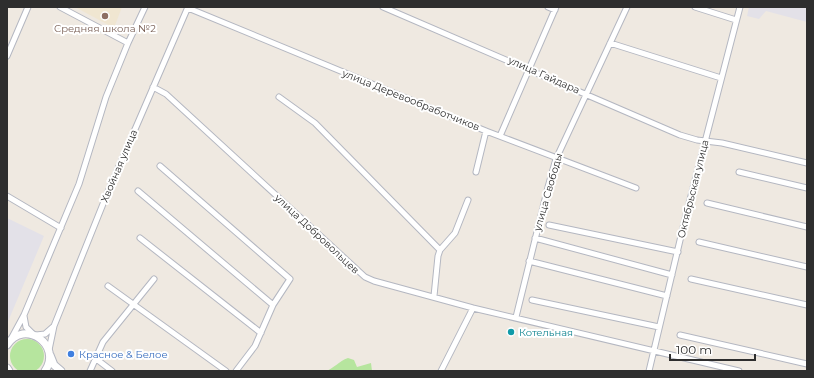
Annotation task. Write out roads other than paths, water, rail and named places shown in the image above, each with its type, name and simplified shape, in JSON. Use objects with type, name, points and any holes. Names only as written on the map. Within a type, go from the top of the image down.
[{"type":"main road","points":[[8,344],[20,335],[34,335],[44,341],[54,365],[61,371]]},
{"type":"main road","points":[[45,371],[49,364],[50,354]]},
{"type":"street","points":[[7,56],[28,7]]},
{"type":"street","points":[[60,7],[128,43]]},
{"type":"street","points":[[8,344],[24,315],[61,228],[81,178],[106,97],[128,43],[145,7]]},
{"type":"street","name":"улица Гайдара","points":[[383,7],[529,68],[680,135],[705,141],[722,143],[807,163]]},
{"type":"street","points":[[500,136],[556,9],[548,7]]},
{"type":"street","name":"улица Свободы","points":[[516,317],[556,159],[627,7]]},
{"type":"street","points":[[695,7],[736,20]]},
{"type":"street","name":"Октябрьская улица","points":[[649,371],[705,141],[740,7]]},
{"type":"street","name":"Хвойная улица","points":[[50,354],[49,344],[54,326],[107,194],[188,8]]},
{"type":"street","name":"улица Деревообработчиков","points":[[188,8],[486,131],[556,159],[636,188]]},
{"type":"street","points":[[610,43],[722,78]]},
{"type":"street","name":"улица Добровольцев","points":[[153,87],[166,94],[356,271],[374,281],[434,296],[473,308],[739,371]]},
{"type":"street","points":[[279,97],[315,123],[440,250]]},
{"type":"street","points":[[476,172],[486,131]]},
{"type":"street","points":[[160,166],[290,279],[273,305],[255,346],[236,371]]},
{"type":"street","points":[[739,172],[807,188]]},
{"type":"street","points":[[138,191],[273,305]]},
{"type":"street","points":[[7,196],[61,228]]},
{"type":"street","points":[[434,296],[435,270],[440,250],[455,233],[468,200]]},
{"type":"street","points":[[707,203],[807,227]]},
{"type":"street","points":[[549,225],[678,252]]},
{"type":"street","points":[[140,238],[261,333]]},
{"type":"street","points":[[535,238],[672,275]]},
{"type":"street","points":[[699,242],[807,266]]},
{"type":"street","points":[[529,261],[667,296]]},
{"type":"street","points":[[691,279],[807,305]]},
{"type":"street","points":[[90,371],[103,342],[154,280]]},
{"type":"street","points":[[108,286],[226,371]]},
{"type":"street","points":[[532,300],[659,327]]},
{"type":"street","points":[[440,371],[473,308]]},
{"type":"street","points":[[24,315],[26,327],[34,335],[45,334],[54,326]]},
{"type":"street","points":[[680,334],[807,364]]},
{"type":"street","points":[[95,358],[112,371]]},
{"type":"place","name":"Средняя школа №2","points":[[105,16]]},
{"type":"place","name":"Котельная","points":[[511,332]]},
{"type":"place","name":"Красное & Белое","points":[[71,354]]}]
